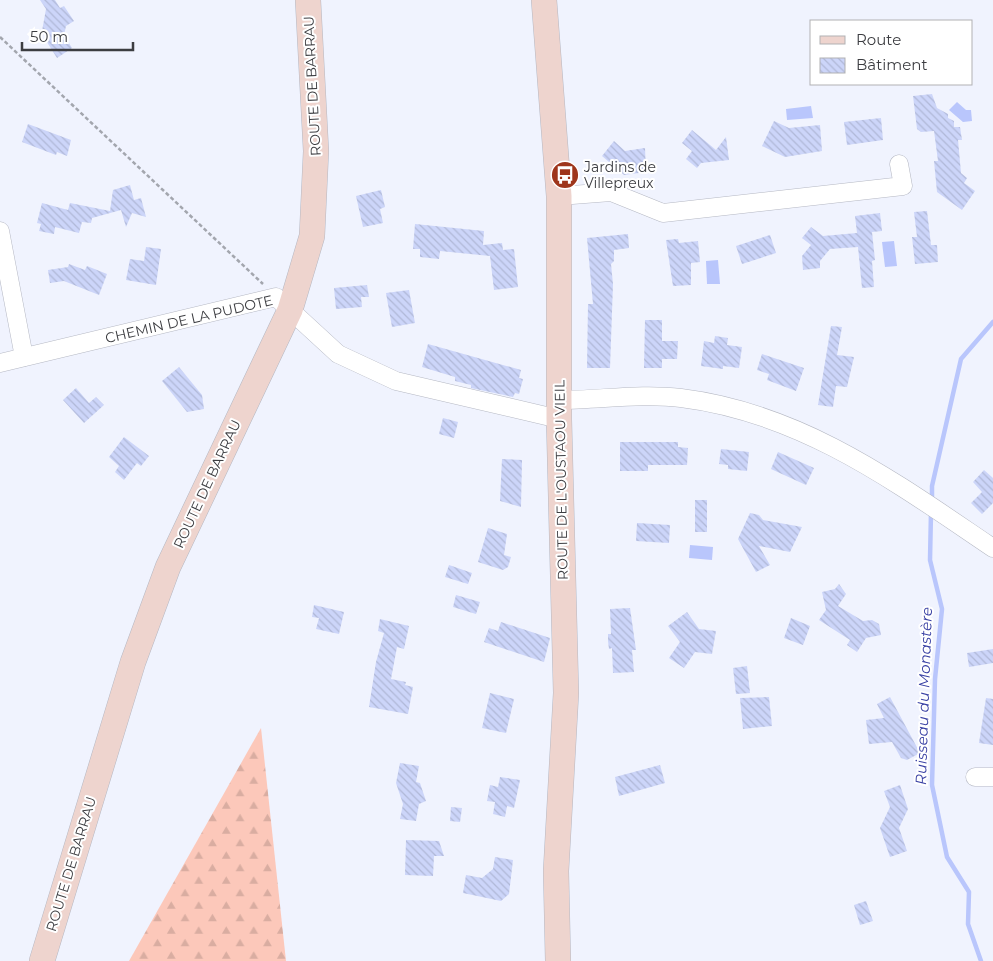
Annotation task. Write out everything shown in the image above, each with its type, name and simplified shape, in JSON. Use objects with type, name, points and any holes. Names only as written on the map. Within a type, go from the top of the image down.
[{"type":"street","name":"ROUTE DE BARRAU","points":[[42,961],[133,662],[168,567],[312,236],[316,151],[308,0]]},
{"type":"street","name":"ROUTE DE L'OUSTAOU VIEIL","points":[[544,0],[559,196],[559,410],[566,693],[556,871],[558,961]]},
{"type":"street","points":[[559,196],[611,192],[663,213],[903,186],[899,164]]},
{"type":"street","points":[[0,231],[24,357]]},
{"type":"street","name":"CHEMIN DE LA PUDOTE","points":[[0,363],[283,303],[338,354],[396,381],[559,410],[617,397],[680,398],[739,409],[809,434],[850,454],[993,548]]},
{"type":"street","points":[[975,777],[993,777]]},
{"type":"path","points":[[0,37],[283,303]]},
{"type":"green space","points":[[261,728],[286,961],[129,961]]},
{"type":"water","points":[[957,102],[966,110],[971,110],[972,121],[963,122],[949,110]]},
{"type":"water","points":[[811,106],[813,118],[787,120],[786,109]]},
{"type":"water","points":[[894,241],[897,266],[885,267],[882,242]]},
{"type":"water","points":[[718,260],[720,284],[707,284],[706,261]]},
{"type":"water","points":[[690,545],[713,547],[712,560],[689,558]]},
{"type":"building","points":[[40,0],[55,0],[60,8],[64,6],[74,21],[66,26],[64,35],[72,48],[57,58],[45,39],[46,32],[42,31],[46,9]]},
{"type":"building","points":[[932,94],[937,108],[948,114],[948,118],[954,121],[954,127],[960,127],[962,140],[958,140],[961,173],[967,178],[964,183],[975,191],[962,210],[937,192],[934,161],[938,161],[934,131],[921,132],[917,129],[913,96]]},
{"type":"building","points":[[881,118],[883,140],[847,145],[844,122]]},
{"type":"building","points":[[774,121],[789,128],[820,125],[822,151],[785,157],[762,146]]},
{"type":"building","points":[[28,124],[71,140],[67,156],[57,152],[56,155],[22,142]]},
{"type":"building","points":[[692,130],[716,150],[726,137],[729,160],[701,163],[697,168],[686,159],[692,151],[682,143]]},
{"type":"building","points":[[614,141],[625,151],[645,148],[646,172],[624,175],[602,156]]},
{"type":"building","points":[[130,185],[134,200],[141,198],[146,217],[132,213],[126,227],[121,210],[92,218],[91,223],[82,222],[79,233],[55,227],[54,234],[39,231],[41,224],[37,223],[42,203],[68,210],[70,203],[110,211],[113,190]]},
{"type":"building","points":[[381,190],[385,207],[380,209],[383,223],[363,227],[356,196]]},
{"type":"building","points":[[927,211],[931,245],[937,245],[938,262],[915,264],[912,237],[917,237],[914,212]]},
{"type":"building","points":[[880,213],[882,231],[872,232],[875,260],[872,261],[874,287],[862,288],[858,247],[830,249],[820,261],[820,268],[803,270],[802,256],[811,245],[802,238],[811,227],[823,236],[857,233],[855,216]]},
{"type":"building","points":[[415,224],[484,231],[483,245],[502,243],[503,250],[514,249],[518,287],[494,290],[490,256],[440,251],[439,259],[420,257],[420,249],[413,249]]},
{"type":"building","points":[[628,234],[629,248],[614,250],[614,261],[611,264],[613,284],[610,368],[587,368],[588,304],[593,304],[587,238]]},
{"type":"building","points":[[770,235],[776,253],[742,264],[736,246]]},
{"type":"building","points":[[678,239],[679,243],[698,241],[700,262],[691,263],[691,285],[673,286],[666,240]]},
{"type":"building","points":[[146,247],[161,249],[156,285],[126,280],[130,259],[144,261]]},
{"type":"building","points":[[69,264],[85,270],[87,266],[107,274],[99,295],[64,281],[50,283],[48,270],[68,267]]},
{"type":"building","points":[[367,285],[369,297],[361,297],[362,307],[336,309],[334,288]]},
{"type":"building","points":[[409,290],[415,323],[392,327],[386,293]]},
{"type":"building","points":[[645,320],[662,320],[662,341],[678,341],[677,359],[662,359],[662,368],[644,368]]},
{"type":"building","points":[[831,326],[842,327],[837,355],[854,357],[847,387],[836,386],[833,407],[818,405]]},
{"type":"building","points":[[715,336],[728,338],[727,345],[742,347],[739,368],[723,366],[723,369],[701,366],[704,341],[714,343]]},
{"type":"building","points":[[428,344],[521,370],[519,378],[523,379],[519,394],[515,393],[513,397],[471,388],[471,385],[455,381],[455,377],[422,367]]},
{"type":"building","points":[[762,354],[804,368],[796,391],[767,380],[769,374],[757,370]]},
{"type":"building","points":[[179,367],[202,395],[204,409],[187,412],[162,381]]},
{"type":"building","points":[[76,388],[89,403],[96,397],[104,405],[84,423],[63,400]]},
{"type":"building","points":[[443,418],[458,422],[454,438],[439,434]]},
{"type":"building","points":[[124,437],[149,456],[141,466],[137,463],[124,480],[115,472],[119,466],[109,457]]},
{"type":"building","points":[[620,442],[678,442],[678,447],[688,448],[687,465],[648,465],[648,471],[620,471]]},
{"type":"building","points":[[721,449],[749,452],[747,471],[728,469],[728,465],[719,464]]},
{"type":"building","points":[[778,452],[814,468],[806,485],[771,469]]},
{"type":"building","points":[[502,459],[522,460],[521,507],[500,501]]},
{"type":"building","points":[[984,470],[993,478],[993,503],[982,514],[971,503],[982,492],[973,482]]},
{"type":"building","points":[[695,500],[707,500],[707,532],[695,532]]},
{"type":"building","points":[[750,513],[759,515],[763,520],[802,527],[790,552],[759,546],[770,565],[756,572],[738,539]]},
{"type":"building","points":[[637,523],[670,525],[669,543],[636,541]]},
{"type":"building","points":[[488,528],[507,534],[504,555],[511,557],[508,567],[503,570],[478,562]]},
{"type":"building","points":[[449,565],[472,573],[468,584],[445,577]]},
{"type":"building","points":[[839,584],[846,594],[838,606],[863,621],[872,620],[879,624],[881,635],[866,638],[857,652],[847,645],[850,640],[819,620],[826,610],[822,592],[835,589]]},
{"type":"building","points":[[456,595],[480,602],[476,614],[453,607]]},
{"type":"building","points":[[314,605],[344,612],[339,634],[316,629],[319,618],[312,617]]},
{"type":"building","points":[[630,608],[636,650],[632,650],[634,672],[613,673],[612,648],[609,649],[608,641],[608,634],[611,634],[610,609]]},
{"type":"building","points":[[687,612],[699,629],[716,631],[712,654],[695,652],[684,668],[669,658],[680,642],[668,626]]},
{"type":"building","points":[[791,618],[810,626],[803,645],[784,638]]},
{"type":"building","points":[[380,619],[409,626],[404,649],[397,647],[391,679],[406,682],[405,685],[413,687],[408,714],[369,707],[376,662],[384,633],[378,631]]},
{"type":"building","points":[[501,622],[550,638],[544,662],[484,642],[489,628],[498,631]]},
{"type":"building","points":[[993,649],[993,663],[969,667],[967,653]]},
{"type":"building","points":[[747,666],[750,693],[736,694],[733,668]]},
{"type":"building","points":[[490,693],[514,699],[506,733],[482,728]]},
{"type":"building","points":[[769,697],[772,726],[743,729],[740,698]]},
{"type":"building","points":[[890,697],[920,753],[907,760],[901,758],[892,742],[869,744],[866,720],[884,718],[877,704]]},
{"type":"building","points":[[986,698],[993,699],[993,745],[979,743]]},
{"type":"building","points":[[400,763],[419,766],[416,782],[420,783],[426,801],[419,804],[416,821],[400,819],[403,804],[396,783]]},
{"type":"building","points":[[660,765],[665,783],[619,796],[615,777]]},
{"type":"building","points":[[500,777],[520,780],[514,808],[507,806],[505,817],[493,814],[495,802],[487,801],[490,785],[498,787]]},
{"type":"building","points":[[900,785],[908,809],[899,828],[907,851],[890,857],[880,828],[890,807],[884,791]]},
{"type":"building","points":[[451,807],[462,808],[460,822],[450,821]]},
{"type":"building","points":[[406,840],[439,841],[444,856],[434,856],[433,876],[405,875]]},
{"type":"building","points":[[495,857],[513,860],[509,894],[501,901],[463,893],[466,875],[482,878],[493,869]]},
{"type":"building","points":[[866,901],[873,921],[860,925],[854,905]]},
{"type":"waterway","name":"Ruisseau du Monastère","points":[[932,500],[932,486],[961,359],[993,322]]},
{"type":"waterway","name":"Ruisseau du Monastère","points":[[931,512],[930,560],[942,609],[935,679],[932,785],[947,857],[969,892],[968,924],[981,961]]},
{"type":"place","name":"Jardins de Villepreux","points":[[565,175]]}]
